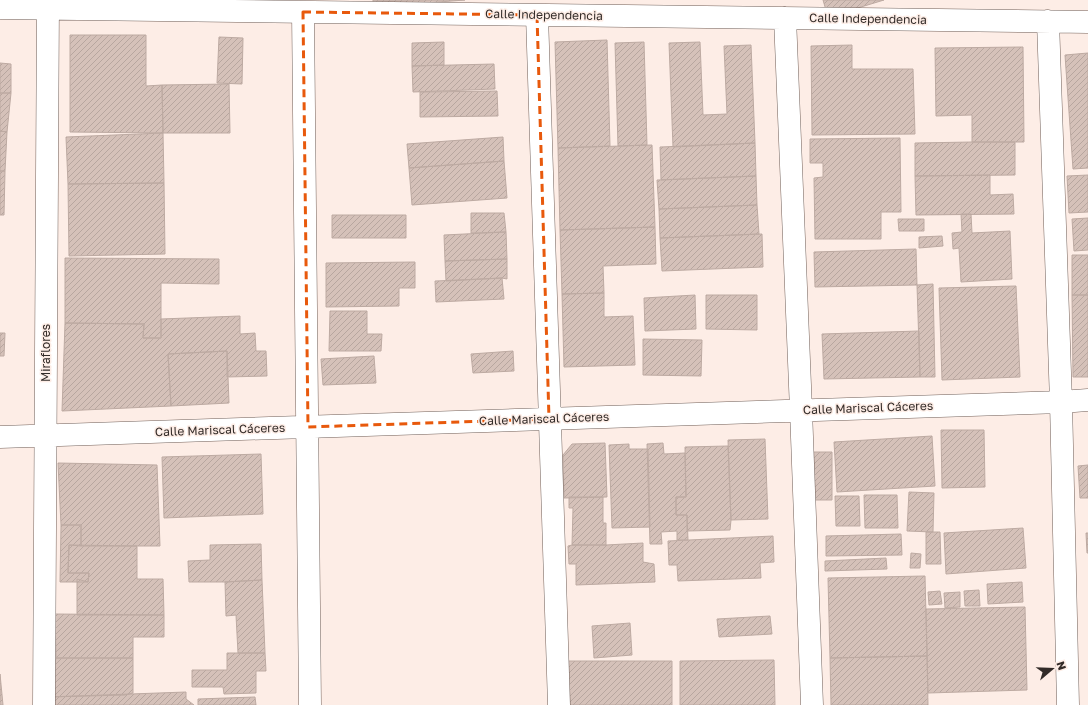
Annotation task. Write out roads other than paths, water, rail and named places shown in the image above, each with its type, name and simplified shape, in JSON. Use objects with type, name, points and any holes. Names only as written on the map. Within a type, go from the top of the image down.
[{"type":"street","name":"Calle Independencia","points":[[0,8],[48,4],[303,12],[342,6],[537,15],[785,18],[815,9],[1088,22]]},
{"type":"street","name":"Miraflores","points":[[44,705],[48,4]]},
{"type":"street","points":[[303,12],[310,705]]},
{"type":"street","points":[[537,15],[559,705]]},
{"type":"street","points":[[785,18],[812,705]]},
{"type":"street","points":[[1048,21],[1068,705]]},
{"type":"street","name":"Calle Mariscal Cáceres","points":[[0,437],[1088,400]]}]
